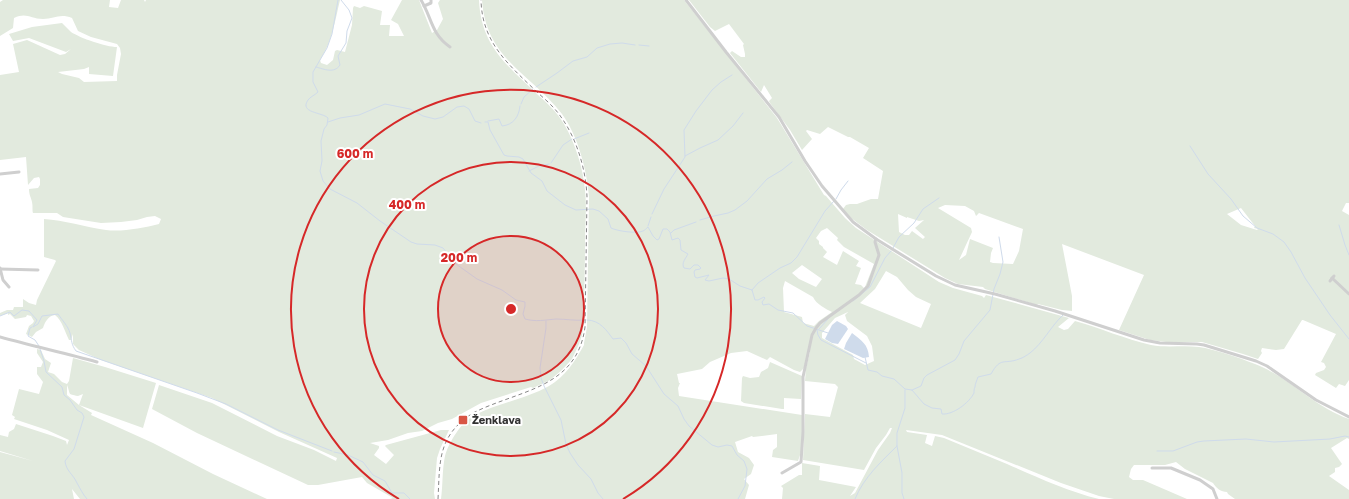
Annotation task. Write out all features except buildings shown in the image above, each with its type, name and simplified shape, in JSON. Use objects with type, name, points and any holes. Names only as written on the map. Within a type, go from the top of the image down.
[{"type":"street","points":[[421,0],[435,32],[441,41],[450,47]]},
{"type":"street","points":[[686,0],[779,117],[805,161],[822,186],[853,222],[876,239],[936,276],[955,285],[995,294],[1055,311],[1144,340],[1164,344],[1201,344],[1256,361],[1277,372],[1321,403],[1349,417]]},
{"type":"street","points":[[424,6],[432,1]]},
{"type":"street","points":[[0,174],[19,172]]},
{"type":"street","points":[[782,473],[800,462],[803,432],[803,376],[812,335],[820,323],[859,295],[868,286],[879,255],[875,242],[876,239]]},
{"type":"street","points":[[9,287],[3,280],[0,268],[38,270]]},
{"type":"street","points":[[1332,278],[1349,294]]},
{"type":"street","points":[[0,337],[40,349],[97,362]]},
{"type":"street","points":[[1152,468],[1171,468],[1200,480],[1213,489],[1217,499]]},
{"type":"shaded area","points":[[3,0],[110,0],[109,7],[118,8],[121,0],[144,0],[145,2],[146,0],[340,0],[330,39],[320,60],[321,63],[327,65],[333,60],[335,51],[345,52],[352,25],[354,6],[360,8],[364,6],[382,11],[380,25],[390,25],[389,36],[404,36],[398,24],[391,20],[402,0],[419,0],[432,33],[437,30],[443,19],[438,3],[440,0],[479,0],[481,16],[490,42],[506,64],[548,104],[558,116],[572,139],[578,156],[584,181],[586,204],[584,323],[579,344],[572,359],[550,380],[533,388],[531,387],[481,403],[452,419],[438,423],[422,431],[370,443],[379,446],[374,455],[386,464],[394,455],[385,446],[386,445],[441,430],[449,430],[437,458],[434,493],[435,499],[390,499],[393,498],[367,483],[362,477],[318,485],[308,485],[197,433],[152,409],[159,385],[212,403],[277,436],[314,450],[336,461],[337,458],[279,432],[212,398],[101,360],[79,350],[73,344],[73,334],[71,340],[69,340],[61,323],[55,315],[49,318],[43,328],[36,332],[32,337],[26,334],[29,326],[34,321],[31,316],[27,315],[26,317],[15,319],[10,314],[8,315],[8,313],[0,316],[0,313],[7,310],[13,310],[14,307],[23,307],[23,299],[36,305],[56,261],[44,257],[44,219],[98,229],[119,230],[159,224],[161,219],[155,216],[137,220],[101,223],[63,217],[57,213],[33,213],[29,189],[38,188],[40,185],[39,177],[34,178],[28,185],[26,157],[0,160],[0,75],[19,72],[13,44],[27,40],[60,55],[65,54],[71,49],[66,52],[29,38],[13,41],[9,34],[32,27],[62,23],[71,32],[80,37],[100,44],[117,47],[113,76],[89,74],[89,67],[58,72],[79,78],[84,82],[117,81],[121,54],[120,48],[117,44],[91,37],[78,31],[72,18],[64,16],[39,19],[18,16],[14,18],[13,28],[0,36],[0,2]]},
{"type":"shaded area","points":[[482,0],[684,0],[777,118],[824,195],[856,228],[939,282],[953,288],[982,296],[984,298],[986,295],[1069,318],[1058,327],[1064,330],[1068,329],[1075,321],[1151,345],[1199,347],[1242,359],[1279,376],[1324,407],[1349,419],[1349,439],[1347,438],[1331,448],[1342,464],[1335,468],[1335,472],[1329,476],[1349,490],[1349,499],[1235,499],[1227,492],[1216,487],[1213,483],[1185,469],[1176,462],[1165,465],[1134,465],[1131,469],[1129,477],[1133,480],[1143,480],[1187,499],[1114,499],[1099,496],[1061,483],[942,435],[906,430],[907,432],[927,435],[925,443],[932,446],[935,436],[944,438],[1052,483],[1099,499],[782,499],[783,488],[781,486],[799,475],[802,475],[802,463],[820,466],[819,480],[856,487],[850,496],[855,493],[878,450],[892,428],[890,428],[876,448],[864,470],[803,460],[805,414],[830,417],[838,387],[835,384],[805,381],[806,368],[810,352],[808,350],[804,368],[800,372],[770,357],[767,360],[747,351],[731,353],[710,362],[702,369],[677,374],[680,383],[678,388],[679,396],[802,415],[802,449],[798,461],[772,457],[773,450],[777,447],[777,434],[752,436],[735,442],[738,452],[749,458],[754,465],[751,474],[744,479],[749,485],[745,499],[441,499],[445,456],[449,445],[460,427],[475,415],[531,394],[555,382],[569,368],[581,351],[584,345],[587,327],[589,197],[581,154],[573,132],[562,114],[501,51],[492,37],[485,20]],"holes":[[[827,228],[838,238],[837,240],[844,247],[874,264],[864,288],[861,285],[855,284],[861,268],[856,266],[859,261],[843,251],[837,265],[823,257],[827,252],[819,244],[819,241],[816,238],[821,231]],[[802,265],[822,279],[816,287],[799,279],[792,273]],[[886,271],[897,277],[916,297],[931,304],[921,328],[860,303],[875,289]],[[785,281],[813,297],[814,300],[824,308],[832,312],[814,326],[803,323],[802,317],[784,312],[783,288]],[[848,312],[845,315],[847,321],[867,336],[872,346],[874,361],[865,365],[854,359],[853,355],[822,338],[822,333],[835,318]]]},
{"type":"shaded area","points":[[689,0],[1349,0],[1349,203],[1346,203],[1342,211],[1349,215],[1349,380],[1345,386],[1339,384],[1336,388],[1315,375],[1316,373],[1324,370],[1326,367],[1324,363],[1321,362],[1336,334],[1303,320],[1284,349],[1276,350],[1262,348],[1262,353],[1258,359],[1202,342],[1166,342],[1150,340],[1119,330],[1144,275],[1062,244],[1072,296],[1072,311],[1037,305],[985,289],[983,287],[958,284],[945,278],[867,230],[851,218],[843,209],[846,205],[857,204],[871,199],[878,199],[883,171],[863,158],[869,148],[828,127],[820,134],[807,130],[806,131],[812,139],[802,150],[790,130],[770,103],[769,101],[772,98],[764,85],[761,92],[730,53],[732,51],[741,57],[745,57],[744,44],[729,24],[715,31],[710,27]],"holes":[[[945,205],[965,206],[974,211],[976,216],[979,213],[1023,229],[1019,251],[1013,264],[990,262],[993,248],[970,239],[966,255],[959,260],[972,232],[971,228],[938,208]],[[1241,208],[1255,226],[1254,228],[1258,229],[1257,230],[1241,225],[1227,214]],[[898,214],[919,221],[924,220],[915,228],[925,237],[923,239],[912,231],[909,235],[899,232]]]},
{"type":"shaded area","points":[[37,349],[41,350],[45,359],[51,363],[48,372],[54,374],[62,382],[67,384],[69,381],[73,358],[156,383],[143,428],[79,405],[92,413],[91,415],[153,443],[213,474],[267,499],[80,499],[72,489],[74,499],[0,499],[0,452],[33,461],[0,451],[0,435],[8,437],[9,432],[14,429],[16,424],[66,441],[67,445],[69,440],[47,430],[14,419],[15,417],[12,415],[19,389],[39,394],[43,382],[37,374],[37,367],[41,367],[43,362],[37,353]],"holes":[[[67,385],[71,394],[78,396],[83,394],[79,405],[67,395]]]},
{"type":"shaded area","points":[[770,362],[802,376],[801,399],[784,398],[784,409],[744,403],[741,401],[743,376],[750,378],[759,377],[761,372],[768,368]]},
{"type":"water","points":[[837,321],[846,326],[848,329],[838,344],[832,343],[825,339],[832,325]]},
{"type":"water","points":[[852,333],[866,346],[869,357],[863,358],[844,349]]},
{"type":"waterway","points":[[338,0],[332,34],[327,48],[313,72],[313,82],[318,92],[309,99],[306,104],[306,107],[312,112],[328,118],[321,141],[322,161],[320,171],[323,181],[330,189],[357,203],[411,242],[417,244],[435,245],[443,248],[456,264],[477,279],[502,290],[516,300],[525,302],[523,314],[525,319],[537,321],[556,319],[585,320]]},
{"type":"waterway","points":[[316,67],[332,70],[338,68],[340,65],[338,56],[346,43],[347,31],[352,18],[349,10],[341,0]]},
{"type":"waterway","points":[[536,87],[573,61],[587,57],[597,48],[610,44],[622,43],[635,45]]},
{"type":"waterway","points":[[639,45],[649,46]]},
{"type":"waterway","points":[[652,214],[664,189],[685,157],[684,130],[712,90],[732,75]]},
{"type":"waterway","points":[[521,104],[524,97],[533,89]]},
{"type":"waterway","points":[[328,122],[340,118],[359,115],[385,104],[410,109],[423,116],[435,119],[443,117],[457,107],[464,106],[469,109],[475,121],[481,123]]},
{"type":"waterway","points":[[488,121],[499,119],[502,126],[509,124],[517,117],[520,106]]},
{"type":"waterway","points":[[685,156],[718,140],[733,126],[743,113]]},
{"type":"waterway","points":[[485,122],[488,122],[490,130],[504,155],[523,159],[531,173],[542,181],[547,191],[565,205],[576,210],[593,209],[599,211],[608,219],[611,228],[618,230],[640,232],[648,227],[657,240],[659,239],[663,229],[667,229],[670,232],[672,240],[678,238],[680,240],[681,250],[688,254],[683,262],[684,268],[690,269],[694,265],[698,265],[701,268],[695,270],[695,277],[697,278],[709,275],[705,280],[709,281],[723,278],[729,279],[740,286],[752,290],[755,300],[764,297],[765,298],[762,302],[763,305],[769,304],[778,310],[793,313],[807,326],[828,333]]},
{"type":"waterway","points":[[574,139],[589,133]]},
{"type":"waterway","points":[[551,163],[563,145],[572,139]]},
{"type":"waterway","points":[[1190,146],[1208,174],[1231,199],[1243,216],[1257,228],[1273,234],[1284,242],[1305,278],[1330,315],[1349,339]]},
{"type":"waterway","points":[[700,220],[735,210],[747,201],[767,179],[792,162]]},
{"type":"waterway","points":[[529,171],[539,166],[549,164]]},
{"type":"waterway","points":[[836,199],[848,181]]},
{"type":"waterway","points":[[893,248],[899,237],[914,223],[923,209],[939,198]]},
{"type":"waterway","points":[[752,290],[758,283],[780,268],[791,263],[797,257],[825,211],[834,201]]},
{"type":"waterway","points":[[648,226],[651,217]]},
{"type":"waterway","points":[[671,233],[674,230],[696,222]]},
{"type":"waterway","points":[[1339,225],[1349,255]]},
{"type":"waterway","points":[[912,390],[921,386],[927,375],[955,360],[964,341],[990,310],[994,289],[1003,262],[999,237]]},
{"type":"waterway","points":[[853,301],[870,287],[885,258],[891,251]]},
{"type":"waterway","points":[[0,316],[10,312],[14,316],[22,310],[29,311],[37,320],[33,327],[38,324],[42,316],[58,314],[69,330],[72,344],[76,351],[226,404],[278,430],[332,451]]},
{"type":"waterway","points":[[865,357],[868,370],[894,379],[905,389],[912,390],[924,404],[932,408],[941,409],[942,414],[951,413],[960,408],[972,397],[978,377],[991,374],[994,368],[1000,363],[1014,361],[1030,353],[1063,315]]},
{"type":"waterway","points":[[819,329],[828,319]]},
{"type":"waterway","points":[[587,320],[592,320],[606,329],[613,339],[621,338],[626,343],[632,354],[646,366],[664,394],[678,406],[689,426],[712,445],[718,447],[727,445],[732,446],[737,455],[744,461],[747,469],[745,486],[738,499]]},
{"type":"waterway","points":[[546,321],[540,368],[541,378],[561,420],[566,444],[570,453],[578,465],[591,479],[598,493],[603,499]]},
{"type":"waterway","points":[[32,327],[30,328],[28,336],[35,340],[39,346]]},
{"type":"waterway","points":[[817,330],[821,340],[866,363]]},
{"type":"waterway","points":[[40,349],[46,372],[62,387],[64,395],[70,400],[77,410],[82,413],[84,417],[74,449],[65,461],[68,470],[87,499]]},
{"type":"waterway","points":[[855,499],[868,477],[897,446],[897,433],[905,408],[905,390]]},
{"type":"waterway","points":[[1157,451],[1173,451],[1204,441],[1246,439],[1274,442],[1330,439],[1345,436],[1349,437]]},
{"type":"waterway","points":[[897,446],[902,473],[902,493],[904,499]]},
{"type":"waterway","points":[[334,452],[348,455],[363,462],[373,475],[385,481],[392,493],[404,493],[410,499]]},
{"type":"railway","points":[[438,499],[440,462],[447,441],[453,431],[461,422],[473,413],[543,385],[558,375],[570,363],[580,348],[585,327],[587,197],[585,176],[580,155],[572,135],[559,114],[507,63],[499,52],[486,29],[481,0]]},
{"type":"place","name":"Ženklava","points":[[463,420]]}]
